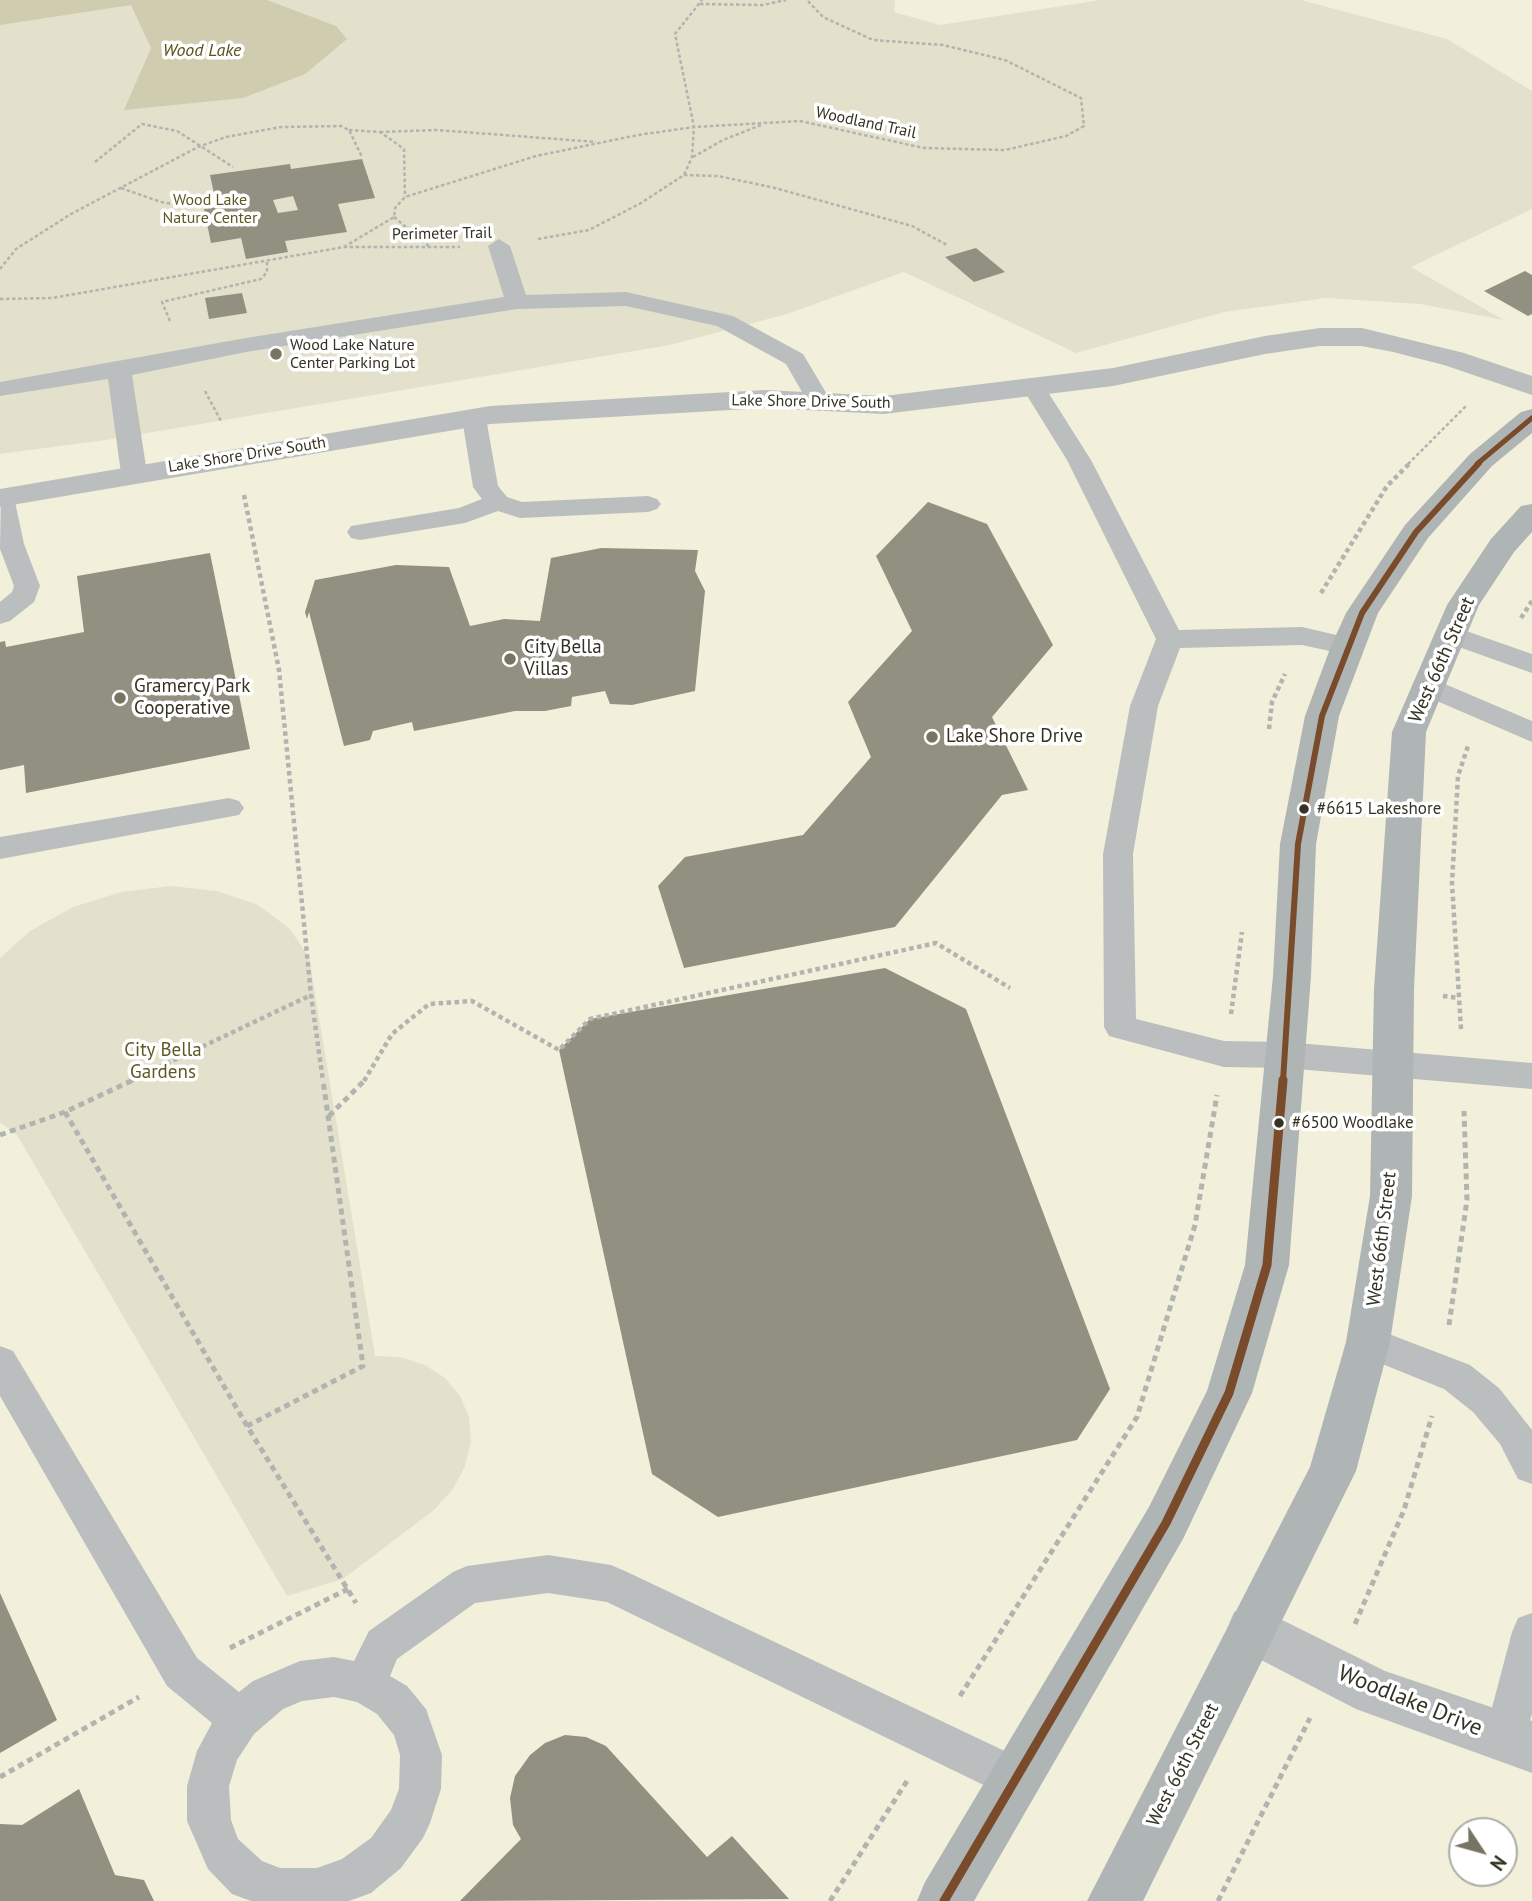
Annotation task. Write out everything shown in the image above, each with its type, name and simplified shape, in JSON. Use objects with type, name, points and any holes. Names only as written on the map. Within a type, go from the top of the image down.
[{"type":"main road","points":[[944,1901],[1166,1523],[1229,1393],[1266,1265],[1285,1055],[1298,844],[1322,716],[1348,646],[1362,612],[1416,532],[1481,460],[1532,418]]},
{"type":"main road","name":"West 66th Street","points":[[1114,1901],[1332,1471],[1368,1342],[1391,1196],[1394,989],[1409,732],[1426,685],[1463,605],[1502,546],[1532,513]]},
{"type":"street","name":"Lake Shore Drive South","points":[[1,497],[474,418],[765,399],[884,405],[1113,377],[1265,345],[1320,337],[1362,337],[1394,344],[1454,359],[1532,386]]},
{"type":"street","name":"Woodlake Drive","points":[[1252,1629],[1374,1692],[1518,1742]]},
{"type":"lane","points":[[499,246],[517,302]]},
{"type":"lane","points":[[0,389],[517,302],[626,299],[725,321],[795,359],[819,401]]},
{"type":"lane","points":[[119,370],[134,473]]},
{"type":"lane","points":[[1033,386],[1079,460],[1170,639],[1144,706],[1118,853],[1120,1027],[1224,1054],[1285,1055],[1532,1076]]},
{"type":"lane","points":[[474,418],[486,487],[498,502],[520,510],[648,504]]},
{"type":"lane","points":[[0,615],[25,596],[27,586],[11,544],[1,497]]},
{"type":"lane","points":[[360,532],[465,515],[498,502]]},
{"type":"lane","points":[[1449,634],[1532,664]]},
{"type":"lane","points":[[1170,639],[1302,636],[1348,646]]},
{"type":"lane","points":[[1426,685],[1532,732]]},
{"type":"lane","points":[[0,848],[229,808]]},
{"type":"lane","points":[[1368,1342],[1457,1377],[1486,1400],[1513,1432],[1532,1467]]},
{"type":"lane","points":[[0,1362],[182,1672],[239,1719]]},
{"type":"lane","points":[[365,1684],[383,1645],[467,1586],[548,1574],[611,1584],[1015,1778]]},
{"type":"lane","points":[[1518,1742],[1532,1632]]},
{"type":"lane","points":[[334,1677],[365,1684],[392,1700],[411,1724],[421,1755],[420,1789],[408,1824],[386,1853],[355,1877],[317,1889],[280,1890],[248,1878],[223,1854],[209,1821],[208,1786],[218,1751],[239,1719],[268,1695],[300,1681],[334,1677]]},
{"type":"path","points":[[786,0],[763,5],[700,2],[676,34],[694,127],[692,157],[684,175],[718,176],[775,188],[912,226],[947,245]]},
{"type":"path","name":"Woodland Trail","points":[[405,197],[536,156],[694,127],[800,121],[924,148],[1005,150],[1066,136],[1084,126],[1081,98],[1005,60],[943,45],[873,40],[823,17],[807,0]]},
{"type":"path","points":[[692,157],[723,140],[765,123]]},
{"type":"path","points":[[95,162],[142,124],[177,131],[198,147],[233,167]]},
{"type":"path","points":[[0,269],[16,249],[121,188],[198,147],[226,137],[281,127],[324,124],[349,130],[438,130],[601,143]]},
{"type":"path","points":[[349,130],[362,157]]},
{"type":"path","points":[[380,132],[404,149],[405,197],[395,208],[394,216]]},
{"type":"path","name":"Perimeter Trail","points":[[0,299],[51,298],[344,247],[499,246],[589,230],[641,204],[684,175]]},
{"type":"path","points":[[121,188],[160,202],[191,207]]},
{"type":"path","points":[[344,247],[394,216]]},
{"type":"path","points":[[394,216],[431,248]]},
{"type":"path","points":[[247,1426],[363,1366],[311,995],[279,670],[236,456],[215,406],[185,357],[162,302],[261,279],[268,272],[267,260]]},
{"type":"path","points":[[1267,742],[1272,702],[1326,581],[1387,486],[1472,400]]},
{"type":"path","points":[[830,1901],[1136,1417],[1195,1225],[1243,928]]},
{"type":"path","points":[[328,1117],[368,1077],[392,1034],[429,1004],[472,1001],[559,1050],[590,1019],[936,943],[1010,988]]},
{"type":"path","points":[[0,1135],[65,1112],[311,995]]},
{"type":"path","points":[[65,1112],[247,1426],[383,1645]]},
{"type":"green space","name":"Wood Lake Nature Center","points":[[0,0],[895,0],[894,12],[940,25],[1100,0],[1301,0],[1447,39],[1532,91],[1532,209],[1411,267],[1504,320],[1420,304],[1326,298],[1224,312],[1076,353],[904,272],[787,314],[670,345],[106,440],[0,454]]},
{"type":"green space","name":"City Bella Gardens","points":[[171,886],[217,891],[258,905],[289,928],[309,957],[375,1356],[400,1357],[425,1365],[445,1378],[460,1396],[469,1417],[471,1442],[465,1466],[453,1489],[434,1510],[343,1579],[287,1596],[17,1135],[0,1122],[0,958],[30,931],[73,907],[121,892]]},
{"type":"water","name":"Wood Lake","points":[[0,0],[267,0],[336,26],[347,39],[305,74],[243,98],[124,110],[151,48],[131,5],[0,25]]},
{"type":"building","points":[[362,159],[375,198],[338,204],[347,232],[285,241],[288,252],[246,259],[241,238],[211,243],[204,209],[217,207],[210,175],[290,164],[291,169]],"holes":[[[293,196],[298,210],[278,213],[273,200]]]},
{"type":"building","points":[[976,248],[1005,272],[974,282],[945,257]]},
{"type":"building","points":[[1525,271],[1532,275],[1532,314],[1528,316],[1484,291]]},
{"type":"building","points":[[242,293],[247,313],[209,319],[205,298]]},
{"type":"building","name":"Lake Shore Drive","points":[[928,502],[987,524],[1053,645],[992,717],[1028,790],[1002,795],[895,927],[684,968],[658,886],[685,857],[803,835],[871,757],[848,702],[912,631],[876,556]]},
{"type":"building","name":"City Bella Villas","points":[[601,548],[698,550],[695,571],[705,591],[695,691],[632,705],[610,704],[605,691],[572,697],[571,706],[545,711],[515,711],[414,731],[412,722],[373,731],[370,740],[344,746],[309,612],[307,619],[305,612],[315,580],[396,565],[449,567],[470,626],[504,619],[540,621],[551,558]]},
{"type":"building","name":"Gramercy Park Cooperative","points":[[210,553],[250,749],[26,793],[24,765],[0,770],[0,642],[5,641],[6,647],[84,632],[77,576]]},
{"type":"building","points":[[885,968],[966,1009],[1110,1389],[1077,1440],[718,1517],[652,1474],[559,1050],[590,1019]]},
{"type":"building","points":[[0,1593],[57,1720],[0,1753]]},
{"type":"building","points":[[565,1735],[586,1737],[606,1746],[707,1857],[732,1836],[789,1899],[460,1901],[521,1839],[513,1825],[510,1798],[515,1776],[530,1755],[545,1743]]},
{"type":"building","points":[[79,1789],[115,1875],[144,1880],[154,1901],[0,1901],[0,1824],[22,1825]]},
{"type":"transit line","points":[[944,1901],[1166,1523],[1229,1393],[1267,1265],[1292,976],[1298,844],[1322,716],[1348,646],[1362,613],[1416,532],[1481,460],[1532,418]]},
{"type":"place","name":"Wood Lake Nature Center Parking Lot","points":[[276,354]]},
{"type":"place","name":"City Bella Villas","points":[[510,659]]},
{"type":"place","name":"Gramercy Park Cooperative","points":[[120,698]]},
{"type":"place","name":"Lake Shore Drive","points":[[932,737]]},
{"type":"place","name":"#6615 Lakeshore","points":[[1304,809]]},
{"type":"place","name":"#6500 Woodlake","points":[[1279,1123]]}]
